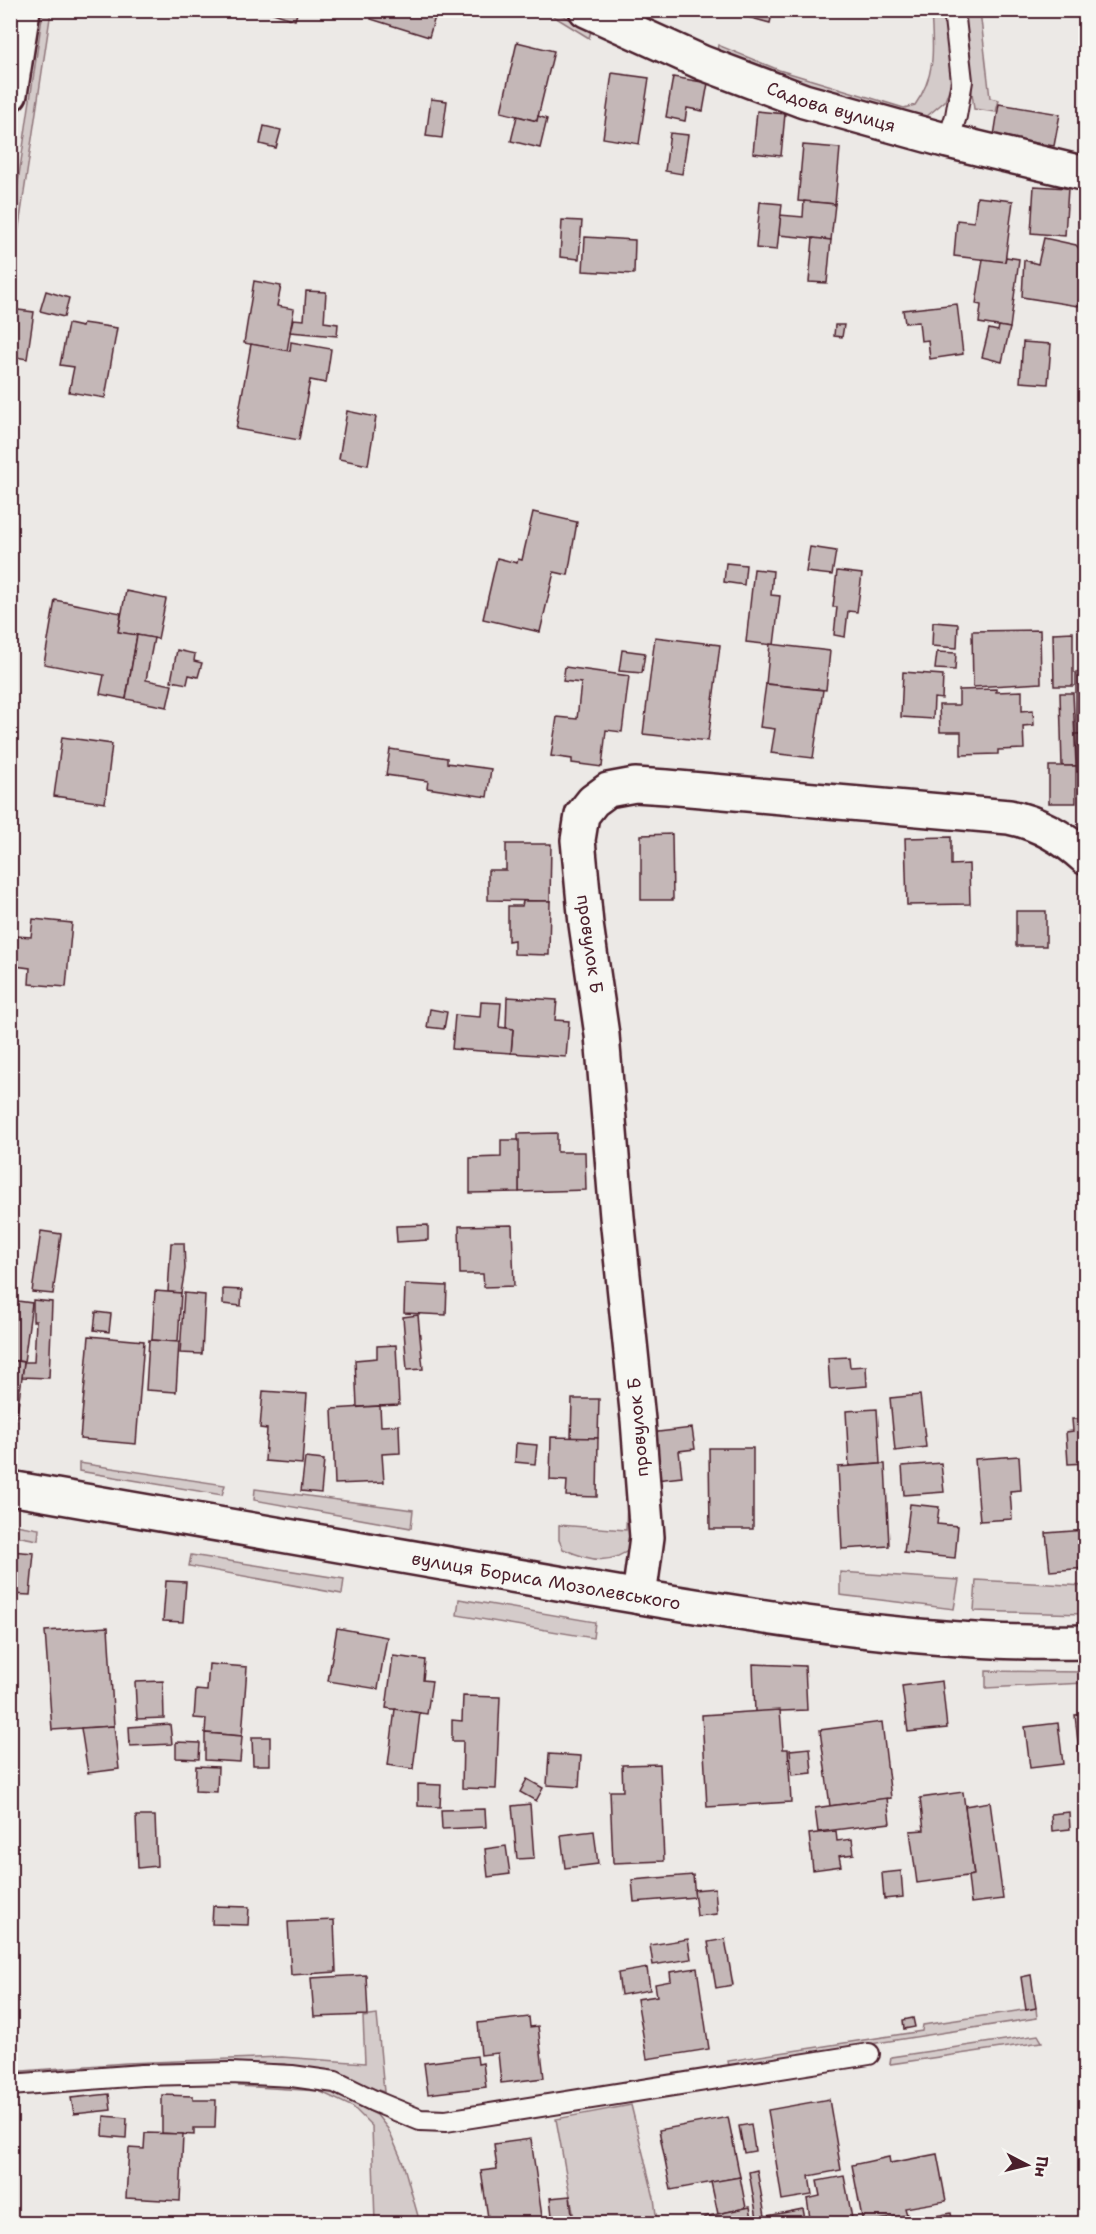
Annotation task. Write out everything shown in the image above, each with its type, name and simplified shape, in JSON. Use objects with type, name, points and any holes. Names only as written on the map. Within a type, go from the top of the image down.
[{"type":"street","points":[[10,94],[23,10]]},
{"type":"street","name":"Садова вулиця","points":[[586,10],[703,63],[804,101],[948,141],[1086,174]]},
{"type":"street","name":"провулок Б","points":[[639,1597],[647,1537],[602,1035],[586,924],[578,840],[582,815],[593,801],[608,790],[635,785],[667,787],[1009,817],[1031,822],[1051,831],[1086,858]]},
{"type":"street","name":"вулиця Бориса Мозолевського","points":[[10,1488],[639,1597],[894,1634],[1023,1643],[1086,1642]]},
{"type":"lane","points":[[948,141],[957,116],[962,81],[954,10]]},
{"type":"lane","points":[[10,2085],[142,2075],[230,2073],[292,2076],[335,2082],[420,2120],[446,2121],[869,2054]]},
{"type":"shaded area","points":[[43,11],[51,11],[11,280],[11,230]]},
{"type":"shaded area","points":[[545,11],[555,11],[591,31],[589,38]]},
{"type":"shaded area","points":[[931,11],[948,11],[954,75],[945,101],[926,117],[904,117],[785,83],[717,52],[718,45],[779,70],[904,108],[915,105],[927,82],[933,48]]},
{"type":"shaded area","points":[[962,11],[980,11],[990,98],[999,100],[996,112],[974,109]]},
{"type":"shaded area","points":[[79,1463],[225,1485],[222,1495],[79,1471]]},
{"type":"shaded area","points":[[628,1466],[635,1546],[617,1557],[600,1560],[563,1549],[559,1540],[559,1525],[626,1530]]},
{"type":"shaded area","points":[[255,1489],[413,1510],[411,1528],[254,1500]]},
{"type":"shaded area","points":[[10,1524],[39,1529],[38,1540],[11,1535]]},
{"type":"shaded area","points":[[191,1555],[344,1579],[342,1594],[189,1566]]},
{"type":"shaded area","points":[[840,1572],[959,1580],[954,1609],[840,1595]]},
{"type":"shaded area","points":[[976,1580],[1085,1586],[1085,1614],[974,1611]]},
{"type":"shaded area","points":[[459,1599],[595,1622],[593,1638],[457,1615]]},
{"type":"shaded area","points":[[986,1671],[1085,1672],[1085,1683],[986,1688]]},
{"type":"shaded area","points":[[1036,2008],[1037,2018],[729,2066],[728,2061],[922,2031],[923,2025]]},
{"type":"shaded area","points":[[377,2015],[384,2092],[356,2083],[340,2073],[284,2064],[222,2063],[125,2067],[11,2077],[11,2072],[126,2063],[282,2057],[365,2063],[363,2017]]},
{"type":"shaded area","points":[[1038,2035],[1042,2042],[890,2064],[891,2057]]},
{"type":"shaded area","points":[[250,2083],[322,2087],[377,2115],[388,2129],[403,2163],[420,2223],[375,2223],[372,2126],[353,2107],[319,2091],[238,2086]]},
{"type":"shaded area","points":[[631,2105],[654,2198],[657,2223],[575,2223],[556,2119]]},
{"type":"building","points":[[273,10],[298,10],[295,20],[273,13]]},
{"type":"building","points":[[373,10],[437,10],[429,37],[371,19]]},
{"type":"building","points":[[722,10],[773,10],[770,23]]},
{"type":"building","points":[[517,42],[554,51],[537,121],[501,112]]},
{"type":"building","points":[[612,73],[649,78],[639,144],[603,138]]},
{"type":"building","points":[[673,77],[708,83],[703,111],[687,108],[685,121],[666,117]]},
{"type":"building","points":[[431,99],[447,101],[442,138],[426,136]]},
{"type":"building","points":[[999,104],[1060,114],[1054,146],[994,136]]},
{"type":"building","points":[[757,111],[785,114],[781,156],[753,153]]},
{"type":"building","points":[[517,116],[537,121],[538,116],[547,119],[540,148],[511,141]]},
{"type":"building","points":[[264,126],[281,130],[276,148],[260,144]]},
{"type":"building","points":[[670,133],[688,135],[682,174],[665,171]]},
{"type":"building","points":[[803,145],[840,148],[835,204],[798,201]]},
{"type":"building","points":[[1034,186],[1068,188],[1065,236],[1031,233]]},
{"type":"building","points":[[977,197],[1013,201],[1005,262],[954,256],[957,220],[974,222]]},
{"type":"building","points":[[804,201],[835,204],[831,240],[779,235],[780,215],[803,217]]},
{"type":"building","points":[[760,202],[782,204],[777,250],[756,248]]},
{"type":"building","points":[[562,220],[582,221],[579,259],[560,257]]},
{"type":"building","points":[[585,237],[635,240],[634,274],[583,271]]},
{"type":"building","points":[[813,238],[831,240],[827,283],[809,282]]},
{"type":"building","points":[[1044,238],[1076,245],[1086,256],[1086,270],[1078,306],[1022,297],[1024,260],[1038,264]]},
{"type":"building","points":[[1006,257],[1019,259],[1010,328],[979,323],[981,305],[976,304],[983,259],[1005,262]]},
{"type":"building","points":[[254,281],[281,286],[277,306],[294,309],[287,351],[244,343]]},
{"type":"building","points":[[46,291],[69,298],[64,317],[40,311]]},
{"type":"building","points":[[306,291],[326,292],[324,322],[338,324],[337,336],[290,332],[293,319],[304,320]]},
{"type":"building","points":[[957,304],[963,354],[930,359],[928,340],[921,341],[919,322],[905,323],[903,310]]},
{"type":"building","points":[[10,309],[34,312],[27,359],[10,356]]},
{"type":"building","points":[[83,323],[117,328],[105,398],[69,392],[74,367],[60,365],[68,324],[82,327]]},
{"type":"building","points":[[835,325],[844,325],[842,337],[834,336]]},
{"type":"building","points":[[999,326],[1010,328],[1002,362],[982,357],[989,329],[998,331]]},
{"type":"building","points":[[291,342],[331,349],[326,383],[310,380],[299,440],[236,429],[251,344],[290,351]]},
{"type":"building","points":[[1023,342],[1051,344],[1048,384],[1020,382]]},
{"type":"building","points":[[347,411],[376,417],[368,465],[339,459]]},
{"type":"building","points":[[533,512],[577,522],[568,575],[554,572],[540,632],[483,619],[497,558],[517,563],[518,559],[522,560]]},
{"type":"building","points":[[810,547],[836,551],[832,575],[806,572]]},
{"type":"building","points":[[726,563],[746,565],[744,585],[724,582]]},
{"type":"building","points":[[754,569],[773,571],[771,595],[780,596],[774,645],[746,642]]},
{"type":"building","points":[[837,571],[862,574],[857,612],[848,611],[845,637],[834,635],[837,607],[833,607]]},
{"type":"building","points":[[126,591],[166,599],[158,639],[118,632]]},
{"type":"building","points":[[55,600],[121,613],[118,632],[137,635],[126,699],[100,694],[104,675],[44,664]]},
{"type":"building","points":[[933,622],[958,624],[957,648],[932,646]]},
{"type":"building","points":[[1040,630],[1041,683],[973,687],[972,631]]},
{"type":"building","points":[[1073,632],[1073,686],[1054,686],[1053,633]]},
{"type":"building","points":[[137,635],[154,638],[146,680],[172,685],[167,707],[126,699]]},
{"type":"building","points":[[655,637],[720,645],[708,741],[643,734]]},
{"type":"building","points":[[770,644],[830,651],[826,690],[766,684]]},
{"type":"building","points":[[177,650],[195,654],[194,661],[202,663],[198,677],[189,675],[187,684],[171,681]]},
{"type":"building","points":[[622,650],[645,653],[642,673],[619,671]]},
{"type":"building","points":[[937,652],[956,653],[955,670],[935,669]]},
{"type":"building","points":[[565,667],[629,676],[622,732],[606,730],[602,767],[572,763],[572,759],[551,756],[557,717],[577,719],[581,683],[563,681]]},
{"type":"building","points":[[903,672],[943,675],[942,699],[934,698],[933,719],[901,717]]},
{"type":"building","points":[[1076,672],[1086,672],[1086,734],[1076,734]]},
{"type":"building","points":[[766,684],[823,690],[813,758],[771,753],[775,729],[760,727]]},
{"type":"building","points":[[996,689],[996,692],[1022,691],[1022,711],[1033,710],[1034,725],[1023,726],[1024,749],[998,750],[998,754],[961,755],[961,732],[940,732],[939,705],[959,705],[959,690]]},
{"type":"building","points":[[1060,693],[1073,693],[1076,766],[1062,766]]},
{"type":"building","points":[[1076,734],[1086,734],[1086,771],[1077,772]]},
{"type":"building","points":[[62,737],[112,744],[105,803],[54,796]]},
{"type":"building","points":[[390,749],[447,758],[447,763],[491,769],[487,797],[427,788],[428,781],[386,775]]},
{"type":"building","points":[[1049,766],[1076,766],[1076,803],[1049,803]]},
{"type":"building","points":[[672,834],[673,900],[641,900],[641,835]]},
{"type":"building","points":[[951,837],[951,865],[969,864],[970,904],[907,905],[905,838]]},
{"type":"building","points":[[506,844],[551,844],[550,901],[488,900],[488,870],[506,870]]},
{"type":"building","points":[[523,901],[550,901],[549,955],[514,954],[514,940],[508,941],[508,906],[522,906]]},
{"type":"building","points":[[1016,911],[1046,911],[1046,946],[1016,946]]},
{"type":"building","points":[[33,919],[72,923],[66,987],[29,984],[30,968],[15,966],[17,936],[31,937]]},
{"type":"building","points":[[507,997],[557,1000],[555,1020],[569,1021],[566,1057],[511,1053],[513,1029],[506,1028]]},
{"type":"building","points":[[481,1002],[501,1003],[499,1027],[513,1029],[511,1053],[452,1049],[455,1015],[480,1017]]},
{"type":"building","points":[[430,1009],[447,1012],[444,1029],[427,1027]]},
{"type":"building","points":[[557,1133],[557,1152],[585,1152],[586,1190],[519,1192],[518,1134]]},
{"type":"building","points":[[501,1140],[519,1140],[519,1192],[470,1193],[470,1158],[501,1157]]},
{"type":"building","points":[[428,1225],[428,1240],[397,1242],[396,1226]]},
{"type":"building","points":[[512,1225],[514,1286],[484,1287],[483,1274],[460,1274],[459,1226]]},
{"type":"building","points":[[41,1231],[61,1234],[53,1294],[32,1292]]},
{"type":"building","points":[[171,1243],[184,1243],[185,1269],[181,1293],[168,1292]]},
{"type":"building","points":[[10,1265],[18,1267],[12,1293],[10,1293]]},
{"type":"building","points":[[405,1284],[447,1286],[446,1315],[404,1313]]},
{"type":"building","points":[[223,1289],[242,1290],[241,1306],[223,1304]]},
{"type":"building","points":[[155,1291],[181,1293],[178,1342],[152,1340]]},
{"type":"building","points":[[184,1293],[205,1295],[202,1354],[180,1353]]},
{"type":"building","points":[[10,1300],[32,1303],[24,1362],[10,1360]]},
{"type":"building","points":[[33,1300],[52,1302],[49,1378],[22,1377],[24,1362],[34,1362],[36,1321],[33,1321]]},
{"type":"building","points":[[96,1312],[111,1314],[109,1332],[94,1330]]},
{"type":"building","points":[[418,1315],[423,1369],[407,1370],[403,1317]]},
{"type":"building","points":[[89,1336],[144,1341],[136,1444],[80,1439]]},
{"type":"building","points":[[149,1340],[179,1342],[176,1392],[146,1390]]},
{"type":"building","points":[[396,1345],[399,1405],[357,1407],[355,1360],[377,1358],[377,1346]]},
{"type":"building","points":[[849,1357],[850,1367],[866,1366],[867,1386],[830,1389],[828,1358]]},
{"type":"building","points":[[10,1360],[24,1362],[15,1429],[10,1429]]},
{"type":"building","points":[[263,1391],[307,1394],[302,1464],[265,1461],[267,1429],[260,1428]]},
{"type":"building","points":[[920,1395],[926,1447],[895,1451],[890,1398]]},
{"type":"building","points":[[572,1399],[599,1399],[598,1438],[571,1438]]},
{"type":"building","points":[[380,1406],[381,1426],[399,1425],[400,1453],[382,1454],[384,1482],[335,1484],[332,1409]]},
{"type":"building","points":[[877,1409],[880,1464],[849,1466],[846,1411]]},
{"type":"building","points":[[1081,1412],[1086,1412],[1086,1463],[1068,1464],[1066,1432],[1073,1431],[1072,1419],[1081,1419]]},
{"type":"building","points":[[692,1428],[695,1449],[679,1451],[682,1477],[656,1480],[650,1433]]},
{"type":"building","points":[[551,1437],[598,1438],[597,1497],[566,1496],[567,1481],[550,1480]]},
{"type":"building","points":[[516,1443],[537,1445],[535,1464],[515,1462]]},
{"type":"building","points":[[709,1448],[753,1448],[753,1529],[710,1529]]},
{"type":"building","points":[[1019,1456],[1021,1490],[1010,1491],[1012,1519],[980,1521],[975,1459]]},
{"type":"building","points":[[305,1458],[324,1460],[321,1493],[301,1491]]},
{"type":"building","points":[[941,1463],[944,1492],[904,1495],[902,1466]]},
{"type":"building","points":[[885,1464],[889,1546],[842,1549],[838,1467]]},
{"type":"building","points":[[910,1504],[939,1507],[937,1524],[958,1526],[955,1558],[904,1553]]},
{"type":"building","points":[[1086,1530],[1086,1568],[1050,1571],[1046,1533]]},
{"type":"building","points":[[10,1551],[34,1553],[30,1595],[10,1594]]},
{"type":"building","points":[[166,1581],[186,1582],[183,1622],[163,1621]]},
{"type":"building","points":[[108,1627],[114,1726],[52,1730],[45,1631]]},
{"type":"building","points":[[337,1628],[387,1637],[378,1689],[328,1681]]},
{"type":"building","points":[[393,1656],[425,1660],[423,1680],[432,1681],[427,1714],[386,1708]]},
{"type":"building","points":[[209,1664],[247,1667],[242,1736],[205,1733],[206,1719],[194,1718],[196,1690],[207,1691]]},
{"type":"building","points":[[753,1664],[805,1666],[807,1710],[755,1712]]},
{"type":"building","points":[[163,1681],[164,1718],[137,1719],[135,1682]]},
{"type":"building","points":[[942,1681],[947,1728],[908,1732],[902,1686]]},
{"type":"building","points":[[463,1696],[500,1697],[496,1789],[462,1788],[463,1741],[452,1741],[452,1720],[462,1721]]},
{"type":"building","points":[[395,1709],[420,1713],[413,1769],[388,1765]]},
{"type":"building","points":[[780,1710],[783,1749],[788,1749],[791,1802],[707,1807],[702,1715]]},
{"type":"building","points":[[1086,1714],[1086,1788],[1083,1788],[1075,1715]]},
{"type":"building","points":[[882,1722],[891,1798],[830,1806],[820,1730]]},
{"type":"building","points":[[1058,1723],[1063,1764],[1030,1768],[1025,1727]]},
{"type":"building","points":[[170,1724],[172,1744],[130,1746],[129,1727]]},
{"type":"building","points":[[114,1726],[119,1769],[88,1773],[81,1728]]},
{"type":"building","points":[[205,1733],[242,1736],[240,1762],[205,1760]]},
{"type":"building","points":[[252,1737],[270,1737],[270,1765],[253,1765]]},
{"type":"building","points":[[176,1742],[200,1743],[199,1759],[176,1758]]},
{"type":"building","points":[[810,1748],[812,1773],[792,1775],[790,1750]]},
{"type":"building","points":[[549,1754],[581,1756],[579,1787],[547,1785]]},
{"type":"building","points":[[660,1764],[664,1861],[613,1863],[610,1791],[623,1791],[622,1765]]},
{"type":"building","points":[[196,1766],[218,1767],[217,1792],[195,1791]]},
{"type":"building","points":[[527,1779],[543,1788],[536,1801],[520,1792]]},
{"type":"building","points":[[418,1784],[441,1785],[440,1807],[418,1806]]},
{"type":"building","points":[[1083,1788],[1086,1788],[1086,1814]]},
{"type":"building","points":[[963,1792],[974,1875],[917,1883],[910,1831],[924,1830],[920,1798]]},
{"type":"building","points":[[887,1798],[890,1823],[818,1832],[815,1808]]},
{"type":"building","points":[[990,1802],[1003,1899],[971,1903],[968,1876],[974,1875],[965,1806]]},
{"type":"building","points":[[530,1804],[534,1858],[517,1859],[512,1806]]},
{"type":"building","points":[[485,1809],[486,1827],[442,1829],[441,1810]]},
{"type":"building","points":[[1069,1812],[1070,1829],[1052,1831],[1051,1814]]},
{"type":"building","points":[[136,1816],[155,1816],[157,1866],[138,1868]]},
{"type":"building","points":[[594,1831],[598,1864],[565,1868],[561,1835]]},
{"type":"building","points":[[836,1831],[837,1841],[852,1839],[854,1854],[839,1856],[841,1866],[813,1870],[809,1834]]},
{"type":"building","points":[[506,1846],[510,1874],[488,1877],[485,1849]]},
{"type":"building","points":[[901,1871],[903,1897],[884,1899],[882,1873]]},
{"type":"building","points":[[693,1875],[695,1897],[634,1902],[632,1880]]},
{"type":"building","points":[[715,1888],[717,1914],[697,1916],[694,1890]]},
{"type":"building","points":[[213,1906],[249,1907],[248,1925],[212,1924]]},
{"type":"building","points":[[334,1920],[336,1972],[291,1975],[288,1922]]},
{"type":"building","points":[[688,1939],[691,1959],[653,1965],[650,1945]]},
{"type":"building","points":[[725,1939],[733,1985],[716,1988],[708,1942]]},
{"type":"building","points":[[647,1968],[650,1990],[621,1995],[618,1973]]},
{"type":"building","points":[[697,1968],[709,2049],[647,2059],[637,1999],[657,1996],[655,1984],[671,1981],[670,1972]]},
{"type":"building","points":[[366,1975],[368,2015],[314,2017],[311,1978]]},
{"type":"building","points":[[1031,1975],[1036,2008],[1026,2010],[1021,1977]]},
{"type":"building","points":[[529,2017],[530,2027],[538,2026],[544,2078],[501,2083],[498,2053],[481,2055],[478,2023]]},
{"type":"building","points":[[913,2018],[915,2027],[904,2029],[903,2020]]},
{"type":"building","points":[[477,2056],[478,2064],[483,2063],[486,2087],[428,2094],[424,2063]]},
{"type":"building","points":[[109,2094],[111,2110],[74,2114],[71,2098]]},
{"type":"building","points":[[162,2095],[193,2096],[193,2100],[216,2100],[215,2128],[194,2128],[194,2135],[162,2133]]},
{"type":"building","points":[[829,2099],[841,2170],[809,2176],[812,2195],[782,2200],[768,2110]]},
{"type":"building","points":[[104,2116],[127,2118],[126,2138],[103,2136]]},
{"type":"building","points":[[728,2117],[740,2177],[671,2190],[659,2130]]},
{"type":"building","points":[[751,2124],[755,2151],[744,2153],[739,2126]]},
{"type":"building","points":[[145,2133],[183,2134],[180,2201],[126,2198],[129,2148],[144,2149]]},
{"type":"building","points":[[531,2139],[543,2224],[489,2224],[481,2171],[497,2169],[494,2144]]},
{"type":"building","points":[[937,2154],[946,2201],[905,2208],[907,2215],[863,2223],[852,2165],[889,2157],[890,2163]]},
{"type":"building","points":[[757,2170],[765,2216],[757,2218],[749,2172]]},
{"type":"building","points":[[844,2176],[852,2218],[811,2224],[807,2199],[820,2196],[817,2181]]},
{"type":"building","points":[[740,2177],[746,2208],[718,2214],[711,2182]]},
{"type":"building","points":[[570,2196],[573,2224],[553,2224],[550,2198]]},
{"type":"building","points":[[750,2207],[753,2224],[706,2224],[704,2217]]},
{"type":"building","points":[[803,2209],[806,2224],[758,2224],[757,2218]]},
{"type":"building","points":[[951,2213],[953,2224],[925,2224],[924,2218]]}]
